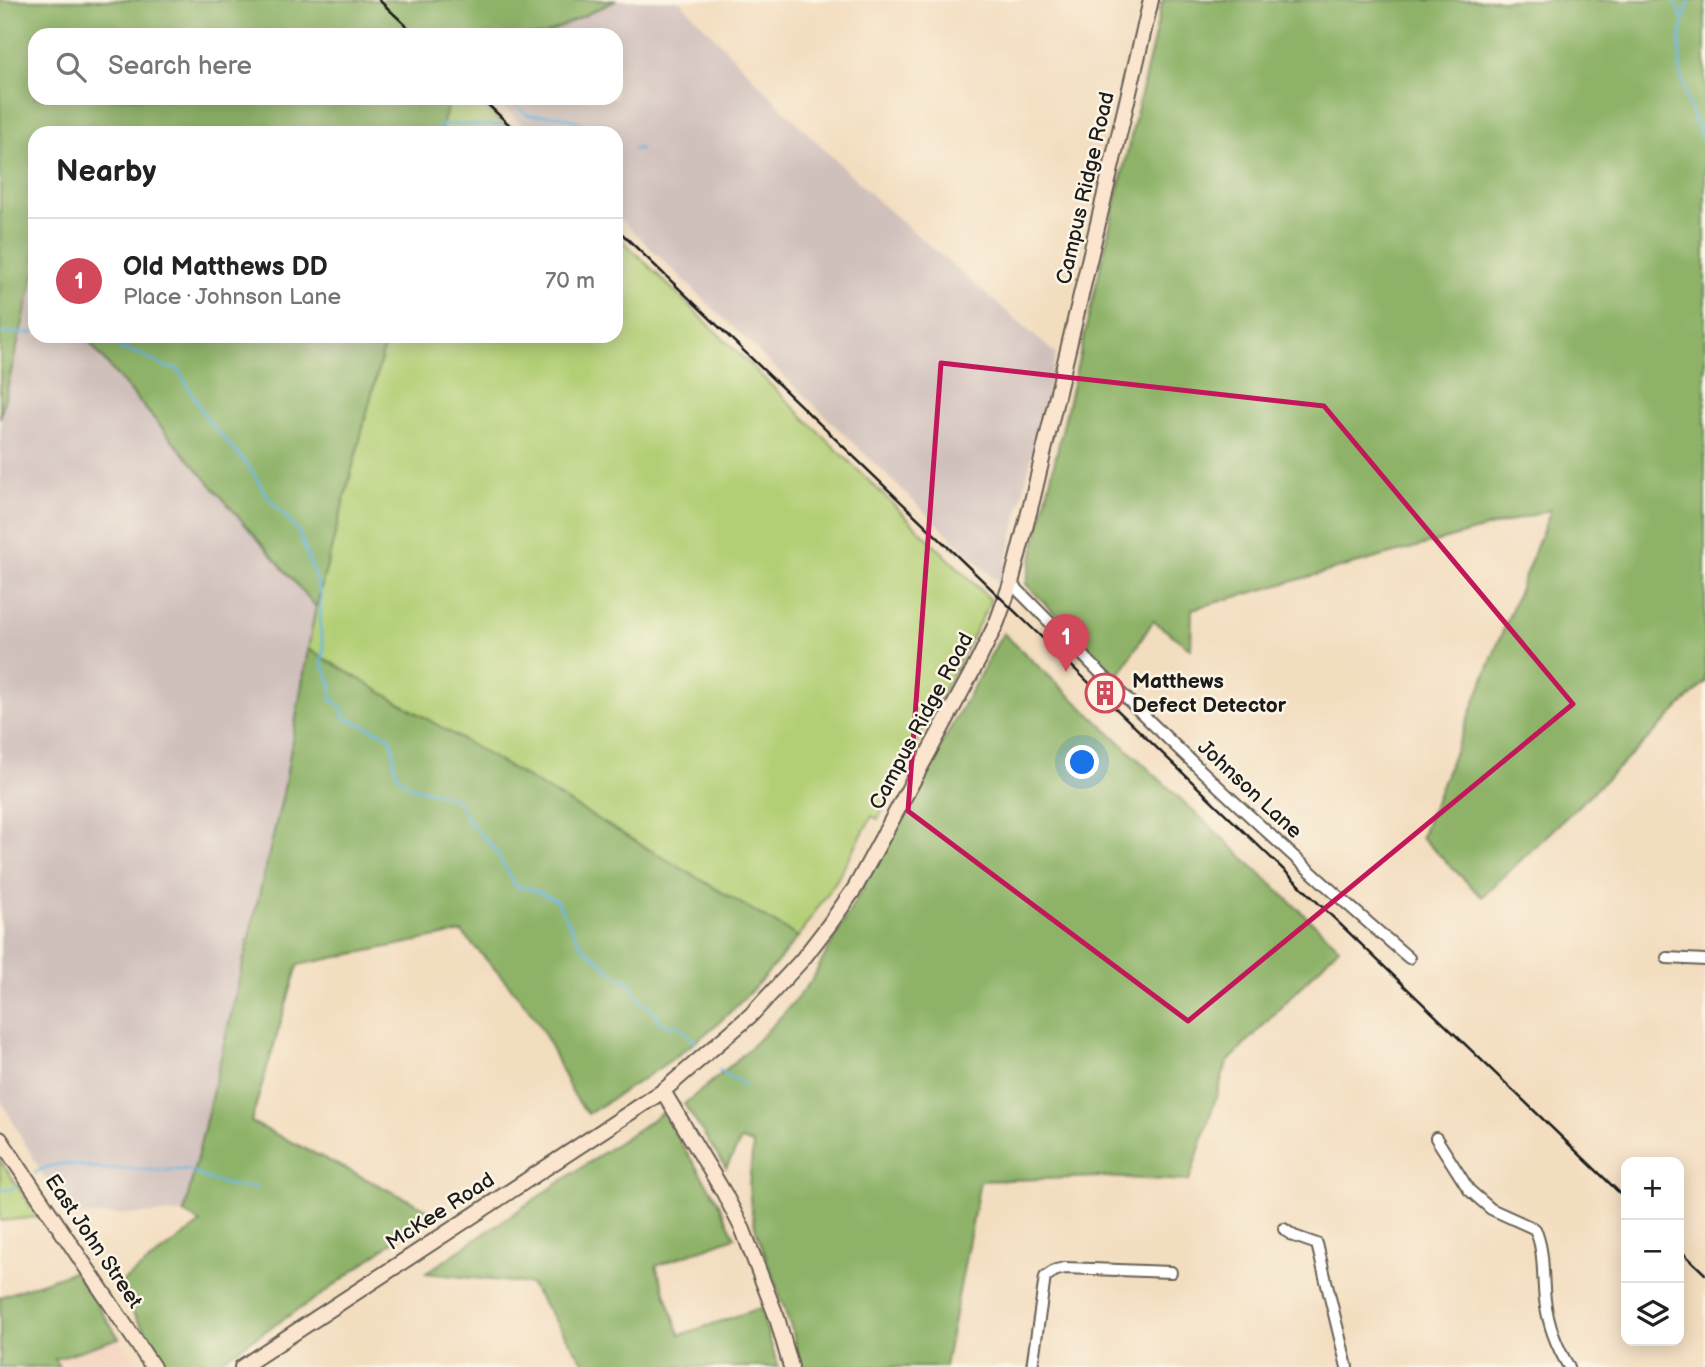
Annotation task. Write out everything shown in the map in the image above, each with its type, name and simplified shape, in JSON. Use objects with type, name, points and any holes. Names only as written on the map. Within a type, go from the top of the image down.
[{"type":"street","name":"Campus Ridge Road","points":[[663,1091],[751,1015],[830,925],[855,888],[997,622],[1011,583],[1050,429],[1151,0]]},
{"type":"street","name":"Johnson Lane","points":[[1011,583],[1232,800],[1307,870],[1409,958]]},
{"type":"street","points":[[1667,958],[1705,960]]},
{"type":"street","name":"McKee Road","points":[[242,1367],[663,1091]]},
{"type":"street","points":[[663,1091],[704,1157],[738,1220],[777,1318],[791,1367]]},
{"type":"street","points":[[1436,1138],[1469,1190],[1491,1209],[1535,1229],[1541,1243],[1545,1301],[1552,1332],[1569,1367]]},
{"type":"street","name":"East John Street","points":[[0,1139],[153,1367]]},
{"type":"street","points":[[1284,1229],[1294,1236],[1317,1244],[1347,1367]]},
{"type":"street","points":[[1032,1367],[1045,1277],[1050,1272],[1065,1268],[1171,1272]]},
{"type":"highlighted area","points":[[941,363],[1324,406],[1573,704],[1188,1021],[908,811]]},
{"type":"shaded area","points":[[617,0],[679,0],[789,115],[881,204],[1056,354],[1001,585],[623,222],[623,126],[524,126],[501,105],[623,105],[623,28],[559,28]]},
{"type":"shaded area","points":[[28,297],[28,343],[91,343],[316,607],[283,794],[184,1213],[66,1216],[0,1099],[0,418]]},
{"type":"shaded area","points":[[119,1338],[139,1367],[59,1367],[55,1359]]},
{"type":"green space","points":[[0,0],[617,0],[559,28],[28,28],[28,105],[448,105],[442,126],[28,126],[28,301],[0,418]]},
{"type":"green space","points":[[1163,0],[1705,0],[1705,682],[1482,897],[1421,837],[1551,510],[1192,609],[1191,649],[1153,621],[1117,678],[1026,584]]},
{"type":"green space","points":[[448,105],[483,105],[505,126],[442,126]]},
{"type":"green space","points":[[623,241],[991,600],[878,819],[872,816],[836,881],[798,937],[308,649],[316,607],[385,343],[623,343]]},
{"type":"green space","points":[[91,343],[385,343],[316,607]]},
{"type":"green space","points":[[1003,633],[1339,947],[1227,1063],[1189,1181],[1101,1177],[980,1181],[945,1367],[801,1367],[793,1333],[756,1230],[751,1208],[749,1186],[753,1144],[741,1140],[726,1168],[684,1104],[752,1046],[811,981]]},
{"type":"green space","points":[[308,649],[798,937],[739,1004],[702,1037],[588,1114],[572,1091],[533,1015],[462,932],[298,965],[251,1122],[433,1212],[324,1293],[210,1367],[170,1367],[115,1287],[201,1223],[184,1213],[283,794]]},
{"type":"green space","points":[[662,1113],[717,1200],[735,1237],[656,1266],[680,1335],[760,1308],[778,1367],[587,1367],[530,1284],[426,1273]]},
{"type":"green space","points":[[0,1160],[38,1217],[0,1221]]},
{"type":"green space","points":[[75,1271],[119,1338],[55,1359],[59,1367],[0,1367],[0,1297]]},
{"type":"waterway","points":[[1674,0],[1682,19]]},
{"type":"waterway","points":[[1690,0],[1681,37],[1681,73],[1690,108],[1705,143]]},
{"type":"waterway","points":[[515,105],[528,115],[560,116],[577,121],[582,126]]},
{"type":"waterway","points":[[442,126],[499,125]]},
{"type":"waterway","points":[[633,149],[640,149]]},
{"type":"waterway","points":[[0,333],[28,333]]},
{"type":"waterway","points":[[115,343],[121,349],[140,354],[165,367],[178,369],[207,419],[249,467],[268,497],[297,530],[321,594],[320,628],[324,648],[322,663],[331,683],[332,701],[343,710],[343,717],[389,736],[393,745],[395,769],[402,780],[416,788],[457,800],[470,823],[494,848],[516,887],[531,889],[556,900],[581,945],[630,983],[642,1003],[657,1013],[658,1021],[672,1026],[677,1023],[696,1043]]},
{"type":"waterway","points":[[719,1070],[746,1086]]},
{"type":"waterway","points":[[35,1173],[61,1164],[106,1169],[186,1169],[220,1183],[257,1187]]},
{"type":"waterway","points":[[0,1190],[16,1186]]},
{"type":"railway","points":[[379,0],[409,28]]},
{"type":"railway","points":[[488,105],[511,126]]},
{"type":"railway","points":[[623,235],[1621,1194]]},
{"type":"railway","points":[[1684,1254],[1705,1274]]},
{"type":"place","name":"Old Matthews DD","points":[[1066,672]]},
{"type":"place","name":"Matthews Defect Detector","points":[[1105,693]]}]
